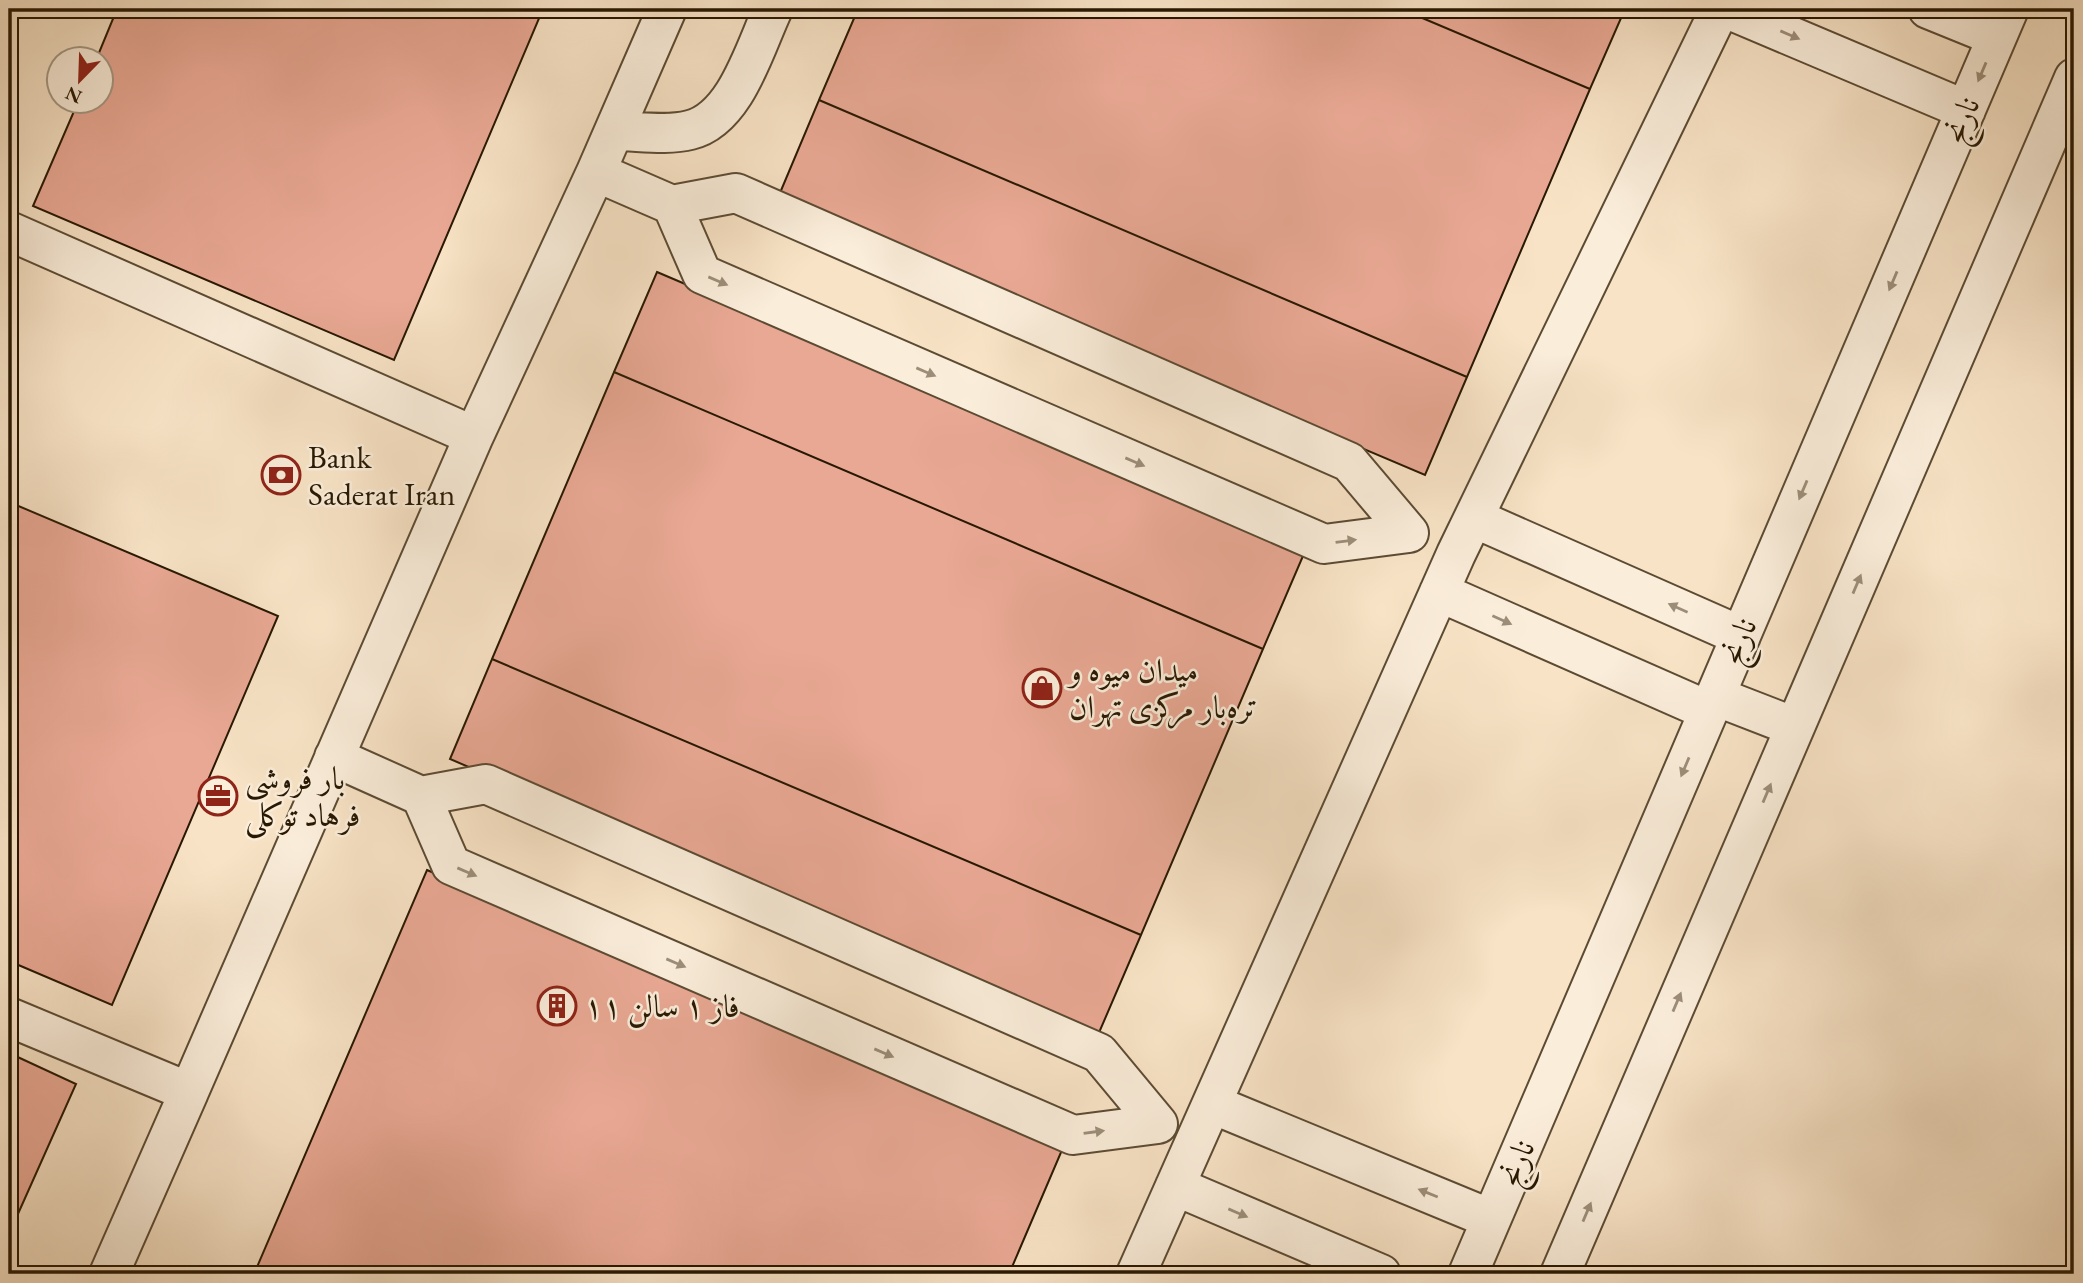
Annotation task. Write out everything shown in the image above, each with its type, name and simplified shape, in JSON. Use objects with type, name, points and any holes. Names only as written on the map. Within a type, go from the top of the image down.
[{"type":"lane","points":[[109,1274],[474,436],[596,172],[667,9]]},
{"type":"lane","points":[[614,131],[690,130],[711,121],[730,103],[773,9]]},
{"type":"lane","points":[[1136,1274],[1456,554],[1720,9]]},
{"type":"lane","points":[[1727,9],[1966,110]]},
{"type":"lane","points":[[1928,9],[2003,23]]},
{"type":"lane","name":"نارنج","points":[[1468,1274],[2003,23]]},
{"type":"lane","points":[[1560,1274],[2074,78]]},
{"type":"lane","points":[[596,172],[672,205],[736,193],[1349,463],[1409,533],[1456,554]]},
{"type":"lane","points":[[672,205],[702,274],[1324,544],[1409,533]]},
{"type":"lane","points":[[9,231],[474,436]]},
{"type":"lane","points":[[1474,518],[1741,636]]},
{"type":"lane","points":[[1439,592],[1712,703],[1795,727]]},
{"type":"lane","points":[[334,757],[421,796],[486,784],[1099,1053],[1158,1124],[1196,1141]]},
{"type":"lane","points":[[421,796],[451,865],[1073,1135],[1158,1124]]},
{"type":"lane","points":[[9,1017],[189,1093]]},
{"type":"lane","points":[[1212,1104],[1492,1219]]},
{"type":"lane","points":[[1175,1186],[1381,1274]]},
{"type":"building","points":[[117,9],[543,9],[394,360],[33,206],[72,116],[116,116],[116,46],[102,46]]},
{"type":"building","points":[[858,9],[1401,9],[1590,89],[1467,377],[819,100]]},
{"type":"building","points":[[1401,9],[1625,9],[1590,89]]},
{"type":"building","points":[[819,100],[1467,377],[1425,475],[777,200]]},
{"type":"building","points":[[657,272],[1306,549],[1263,649],[614,372]]},
{"type":"building","points":[[614,372],[1263,649],[1141,935],[492,659]]},
{"type":"building","points":[[9,502],[278,616],[112,1005],[9,961]]},
{"type":"building","points":[[492,659],[1141,935],[1098,1035],[450,759]]},
{"type":"building","name":"فاز ۱ سالن ۱۱","points":[[427,870],[1065,1143],[1009,1274],[254,1274]]},
{"type":"building","points":[[9,1053],[76,1084],[9,1234]]},
{"type":"place","name":"Bank Saderat Iran","points":[[281,475]]},
{"type":"place","name":"میدان میوه و تره‌بار مرکزی تهران","points":[[1042,688]]},
{"type":"place","name":"بار فروشی فرهاد توکلی","points":[[218,796]]},
{"type":"place","name":"فاز ۱ سالن ۱۱","points":[[557,1006]]}]
